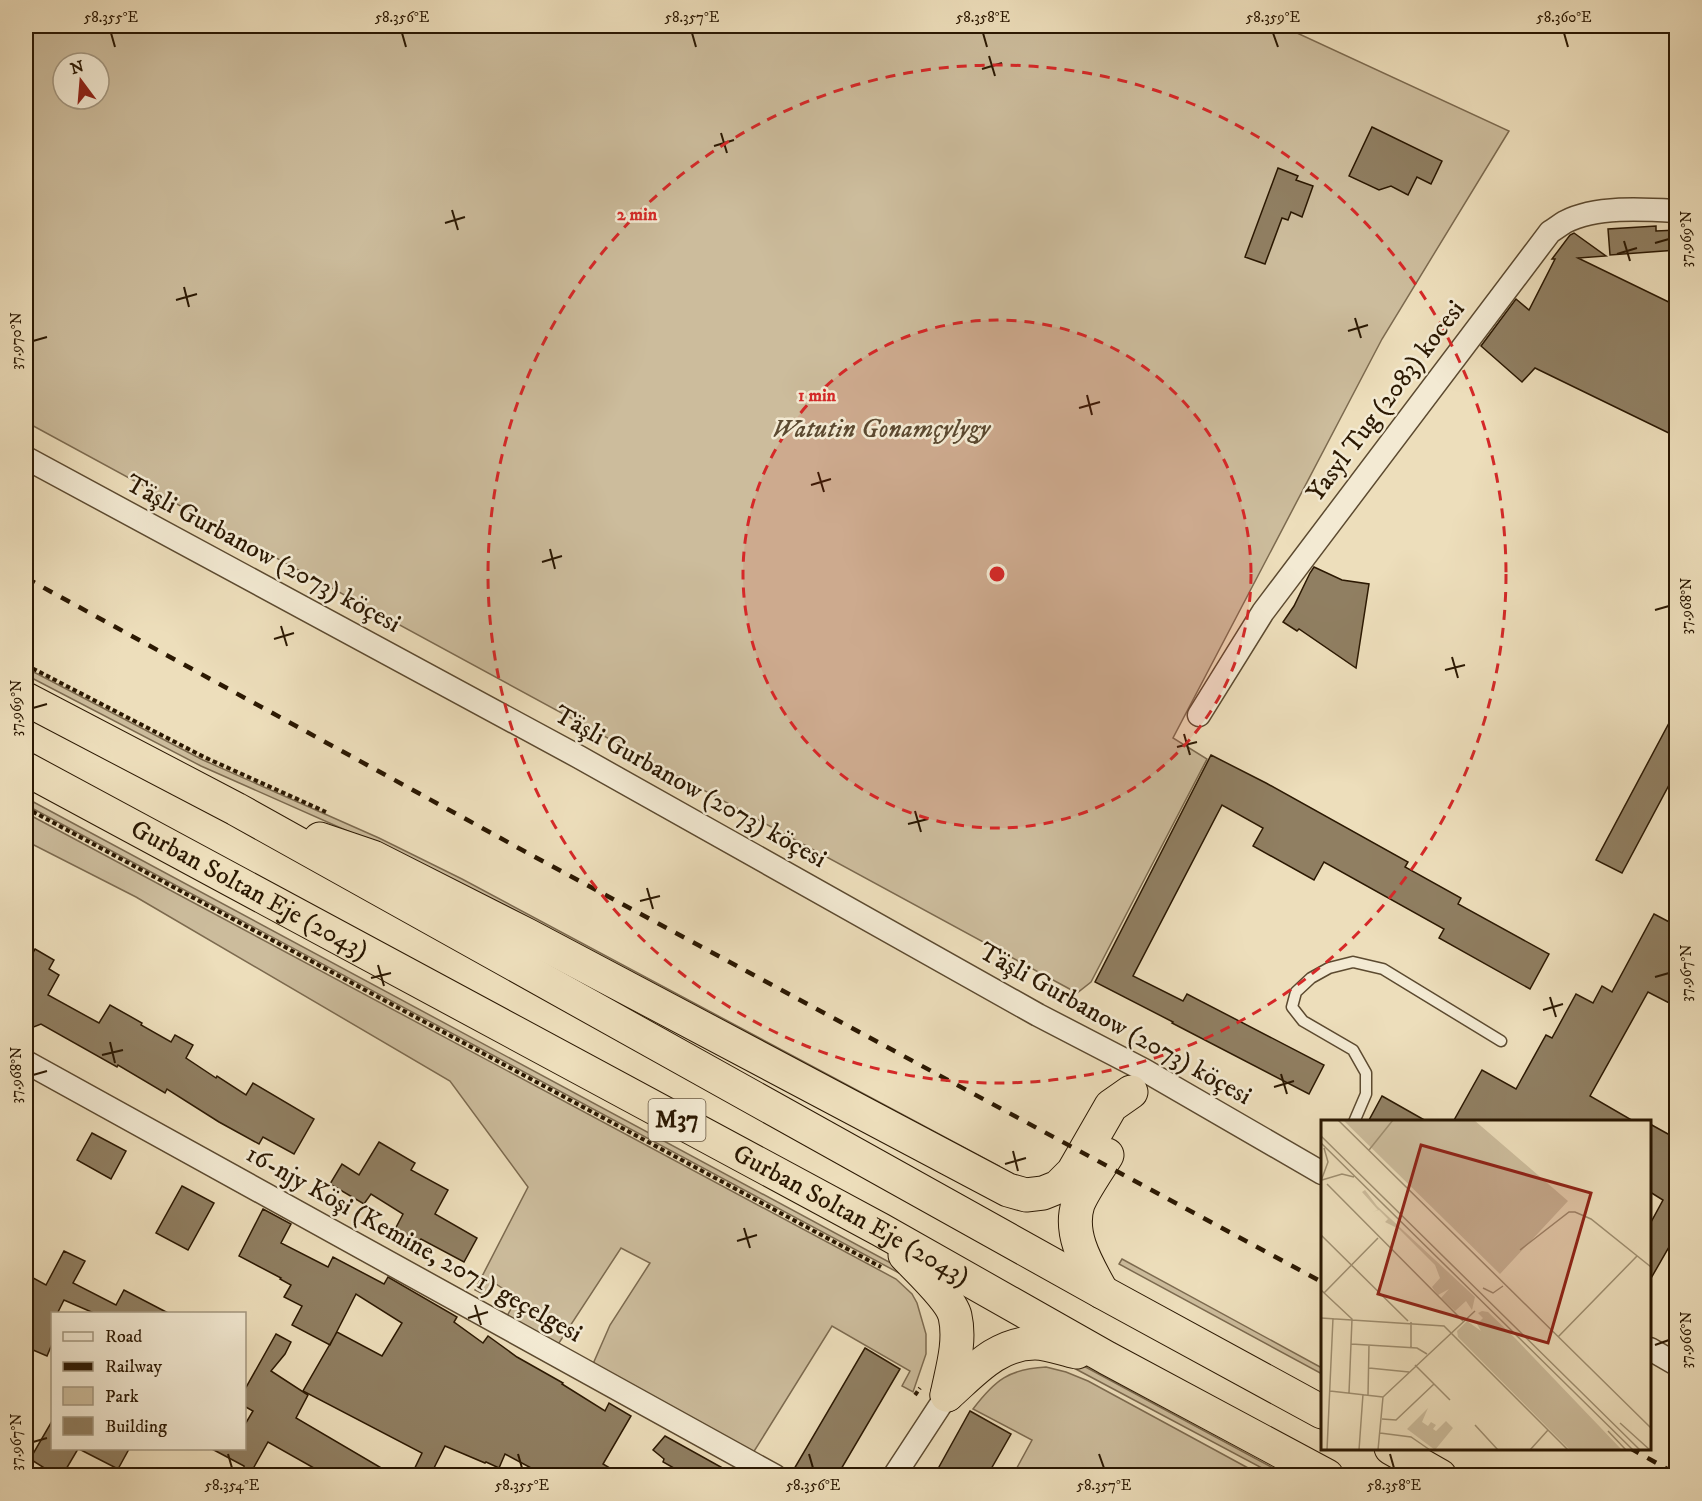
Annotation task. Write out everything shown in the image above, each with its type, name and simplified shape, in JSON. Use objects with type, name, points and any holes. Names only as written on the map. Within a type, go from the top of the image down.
[{"type":"highway","name":"M37","points":[[26,699],[236,809],[1102,1292],[1321,1411]]},
{"type":"highway","name":"Gurban Soltan Eje (2043)","points":[[26,769],[881,1230],[1107,1358],[1327,1476]]},
{"type":"highway","points":[[236,809],[373,857],[527,935],[1008,1190],[1026,1195],[1043,1193],[1058,1187],[1073,1172],[1111,1106],[1137,1081]]},
{"type":"highway","points":[[1102,1292],[1083,1256],[1075,1228],[1078,1204],[1130,1116],[1137,1081]]},
{"type":"highway","points":[[881,1230],[940,1293],[955,1314],[958,1339],[928,1391]]},
{"type":"highway","points":[[928,1391],[1012,1346],[1036,1343],[1107,1358]]},
{"type":"highway","points":[[1392,1450],[1440,1476]]},
{"type":"street","name":"Yasyl Tug (2083) kocesi","points":[[1199,715],[1263,612],[1550,232],[1566,222],[1586,215],[1636,209],[1677,211]]},
{"type":"street","name":"Täşli Gurbanow (2073) köçesi","points":[[26,458],[579,757],[1038,1015],[1137,1081],[1321,1172]]},
{"type":"street","name":"16-njy Köşi (Kemine, 2071) geçelgesi","points":[[26,1062],[775,1476]]},
{"type":"street","points":[[1651,1350],[1677,1364]]},
{"type":"street","points":[[894,1476],[928,1391]]},
{"type":"lane","points":[[1355,1120],[1366,1094],[1366,1072],[1353,1050],[1303,1022],[1292,1008],[1296,992],[1311,978],[1329,968],[1353,962],[1383,969],[1501,1041]]},
{"type":"path","points":[[26,808],[889,1271]]},
{"type":"green space","name":"Watutin Gonamçylygy","points":[[26,26],[1282,26],[1509,131],[1382,339],[1173,738],[1207,759],[1091,982],[1077,993],[26,422]]},
{"type":"green space","points":[[26,668],[203,760],[379,838],[462,879],[999,1166],[997,1170],[377,844],[201,766],[26,675]]},
{"type":"green space","points":[[26,798],[902,1269],[899,1273],[26,805]]},
{"type":"green space","points":[[26,813],[896,1279],[912,1294],[917,1303],[926,1334],[926,1354],[913,1392],[902,1386],[910,1371],[832,1326],[753,1453],[593,1364],[610,1325],[650,1263],[621,1248],[557,1346],[507,1316],[517,1298],[496,1284],[487,1296],[475,1290],[528,1187],[450,1081],[136,897],[26,841]]},
{"type":"green space","points":[[1122,1259],[1321,1367],[1321,1373],[1119,1264]]},
{"type":"green space","points":[[1080,1364],[1286,1475],[1275,1475],[1072,1367]]},
{"type":"green space","points":[[1046,1367],[1088,1381],[1261,1475],[1013,1475],[1032,1440],[973,1409],[988,1390],[1004,1378],[1022,1370]]},
{"type":"building","points":[[1372,127],[1442,161],[1431,184],[1417,177],[1408,195],[1391,186],[1379,190],[1349,176]]},
{"type":"building","points":[[1278,168],[1298,176],[1296,180],[1313,186],[1302,217],[1291,212],[1288,220],[1282,218],[1265,264],[1245,257]]},
{"type":"building","points":[[1656,226],[1656,231],[1677,230],[1677,250],[1610,255],[1608,229]]},
{"type":"building","points":[[1574,233],[1606,256],[1578,258],[1677,306],[1677,437],[1535,368],[1522,382],[1481,346],[1516,299],[1529,310],[1555,259],[1552,259]]},
{"type":"building","points":[[1314,567],[1342,580],[1369,584],[1356,668],[1299,629],[1297,631],[1283,622]]},
{"type":"building","points":[[1677,708],[1677,770],[1622,873],[1596,860]]},
{"type":"building","points":[[1211,755],[1408,862],[1405,867],[1461,898],[1458,904],[1549,954],[1530,989],[1439,938],[1444,929],[1324,862],[1314,880],[1253,846],[1263,828],[1222,805],[1133,976],[1183,1001],[1187,994],[1324,1065],[1309,1094],[1095,982]]},
{"type":"building","points":[[1654,914],[1677,926],[1677,1007],[1648,992],[1590,1096],[1632,1120],[1454,1120],[1482,1070],[1516,1089],[1546,1035],[1552,1038],[1576,994],[1593,1003],[1602,986],[1612,992]]},
{"type":"building","points":[[35,949],[54,960],[49,969],[59,975],[48,995],[99,1023],[110,1005],[171,1042],[175,1035],[193,1045],[186,1058],[216,1078],[217,1076],[246,1095],[253,1083],[314,1119],[294,1154],[263,1137],[259,1144],[167,1089],[165,1093],[41,1024],[26,1030],[26,967]]},
{"type":"building","points":[[1382,1096],[1424,1120],[1369,1120]]},
{"type":"building","points":[[1651,1125],[1677,1139],[1677,1233],[1651,1278],[1651,1222],[1663,1200],[1651,1193]]},
{"type":"building","points":[[92,1133],[126,1151],[111,1179],[77,1160]]},
{"type":"building","points":[[379,1142],[415,1163],[411,1170],[448,1190],[435,1214],[477,1238],[464,1262],[421,1239],[415,1251],[391,1237],[403,1214],[371,1194],[364,1204],[330,1184],[342,1164],[359,1175]]},
{"type":"building","points":[[182,1186],[214,1203],[188,1250],[156,1233]]},
{"type":"building","points":[[263,1209],[291,1224],[281,1243],[328,1267],[333,1257],[384,1284],[388,1277],[457,1317],[454,1322],[483,1343],[488,1336],[517,1357],[563,1383],[605,1411],[609,1403],[631,1416],[603,1464],[623,1476],[546,1476],[505,1454],[499,1468],[445,1446],[430,1476],[411,1476],[422,1453],[303,1391],[330,1345],[292,1325],[302,1306],[284,1297],[291,1285],[239,1256]],"holes":[[[356,1294],[402,1323],[382,1356],[337,1332]]]},
{"type":"building","points":[[64,1251],[85,1261],[73,1283],[116,1305],[124,1290],[166,1312],[91,1312],[64,1300],[58,1312],[51,1312],[51,1346],[47,1356],[26,1347],[26,1274],[46,1285]]},
{"type":"building","points":[[276,1334],[291,1342],[285,1354],[271,1371],[308,1395],[296,1418],[395,1476],[328,1476],[268,1442],[249,1476],[244,1476],[244,1466],[214,1450],[246,1450],[246,1423],[253,1411],[246,1407],[246,1387]]},
{"type":"building","points":[[865,1348],[900,1369],[837,1476],[804,1476],[794,1469]]},
{"type":"building","points":[[970,1411],[1011,1434],[987,1476],[934,1476]]},
{"type":"building","points":[[51,1423],[51,1450],[77,1450],[62,1476],[57,1476],[30,1459]]},
{"type":"building","points":[[665,1436],[737,1476],[688,1476],[663,1462],[664,1459],[653,1450]]},
{"type":"building","points":[[81,1450],[128,1450],[118,1469]]},
{"type":"railway","points":[[26,578],[535,857],[1321,1281]]},
{"type":"railway","points":[[1634,1450],[1676,1474]]}]
